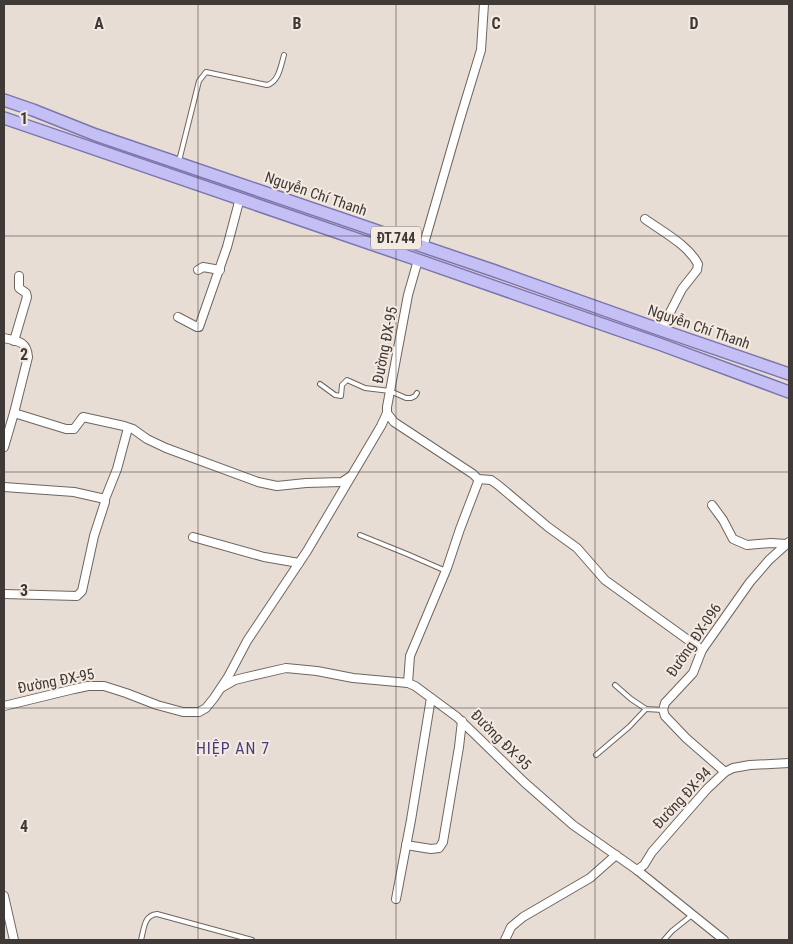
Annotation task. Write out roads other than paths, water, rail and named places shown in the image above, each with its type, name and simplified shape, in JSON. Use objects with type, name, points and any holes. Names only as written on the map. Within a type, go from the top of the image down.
[{"type":"main road","name":"Nguyễn Chí Thanh","points":[[4,100],[178,164],[495,271],[789,374]]},
{"type":"main road","name":"Nguyễn Chí Thanh","points":[[4,118],[662,345],[789,392]]},
{"type":"main road","points":[[91,148],[96,135]]},
{"type":"main road","points":[[240,198],[243,185]]},
{"type":"main road","points":[[418,260],[423,247]]},
{"type":"street","points":[[423,247],[481,50],[482,5]]},
{"type":"street","points":[[178,317],[199,327],[220,270],[240,198]]},
{"type":"street","points":[[645,219],[681,245],[698,264],[697,270],[678,296],[661,330]]},
{"type":"street","name":"Đường ĐX-95","points":[[4,706],[81,688],[104,686],[183,712],[199,712],[206,708],[228,677],[247,640],[299,563],[381,426],[387,413],[386,407],[408,295],[418,260]]},
{"type":"street","points":[[198,270],[203,267],[220,270]]},
{"type":"street","points":[[14,341],[27,297],[26,293],[19,288],[19,276]]},
{"type":"street","points":[[4,338],[21,342],[28,350],[28,357],[4,447]]},
{"type":"street","points":[[14,413],[66,429],[74,429],[83,417],[133,429],[147,439],[166,448],[258,482],[277,486],[342,482],[352,475]]},
{"type":"street","points":[[387,413],[394,422],[478,479],[491,480],[498,485],[548,528],[577,548],[604,580],[702,650]]},
{"type":"street","points":[[4,594],[77,596],[82,591],[94,536],[117,469],[128,428]]},
{"type":"street","points":[[408,683],[410,656],[446,571],[478,479]]},
{"type":"street","points":[[4,487],[74,492],[106,499]]},
{"type":"street","points":[[712,504],[733,538],[747,545],[788,543]]},
{"type":"street","points":[[194,537],[264,557],[299,563]]},
{"type":"street","name":"Đường ĐX-096","points":[[663,710],[665,703],[693,673],[702,650],[750,582],[769,560],[788,543]]},
{"type":"street","name":"Đường ĐX-95","points":[[219,689],[235,680],[286,668],[317,670],[353,678],[408,683],[415,686],[457,716],[524,782],[572,825],[637,870],[724,940]]},
{"type":"street","points":[[396,900],[431,698]]},
{"type":"street","points":[[663,710],[665,716],[686,738],[725,772]]},
{"type":"street","points":[[406,845],[431,849],[439,848],[443,842],[462,721]]},
{"type":"street","name":"Đường ĐX-94","points":[[637,870],[707,788],[725,772],[733,768],[750,765],[789,763]]},
{"type":"street","points":[[505,940],[511,927],[522,917],[590,878],[616,855]]},
{"type":"street","points":[[4,896],[14,940]]},
{"type":"lane","points":[[178,164],[199,81],[206,72],[267,84],[272,83],[276,80],[284,55]]},
{"type":"lane","points":[[320,384],[335,395],[341,396],[342,385],[347,380],[366,388],[390,391],[406,398],[411,398],[417,393]]},
{"type":"lane","points":[[360,535],[446,571]]},
{"type":"lane","points":[[614,685],[646,709],[663,710]]},
{"type":"lane","points":[[596,755],[629,727],[646,709]]},
{"type":"lane","points":[[141,940],[146,920],[149,916],[157,914],[252,940]]},
{"type":"lane","points":[[664,940],[692,915]]},
{"type":"district","name":"HIỆP AN 7","points":[[233,748]]}]
